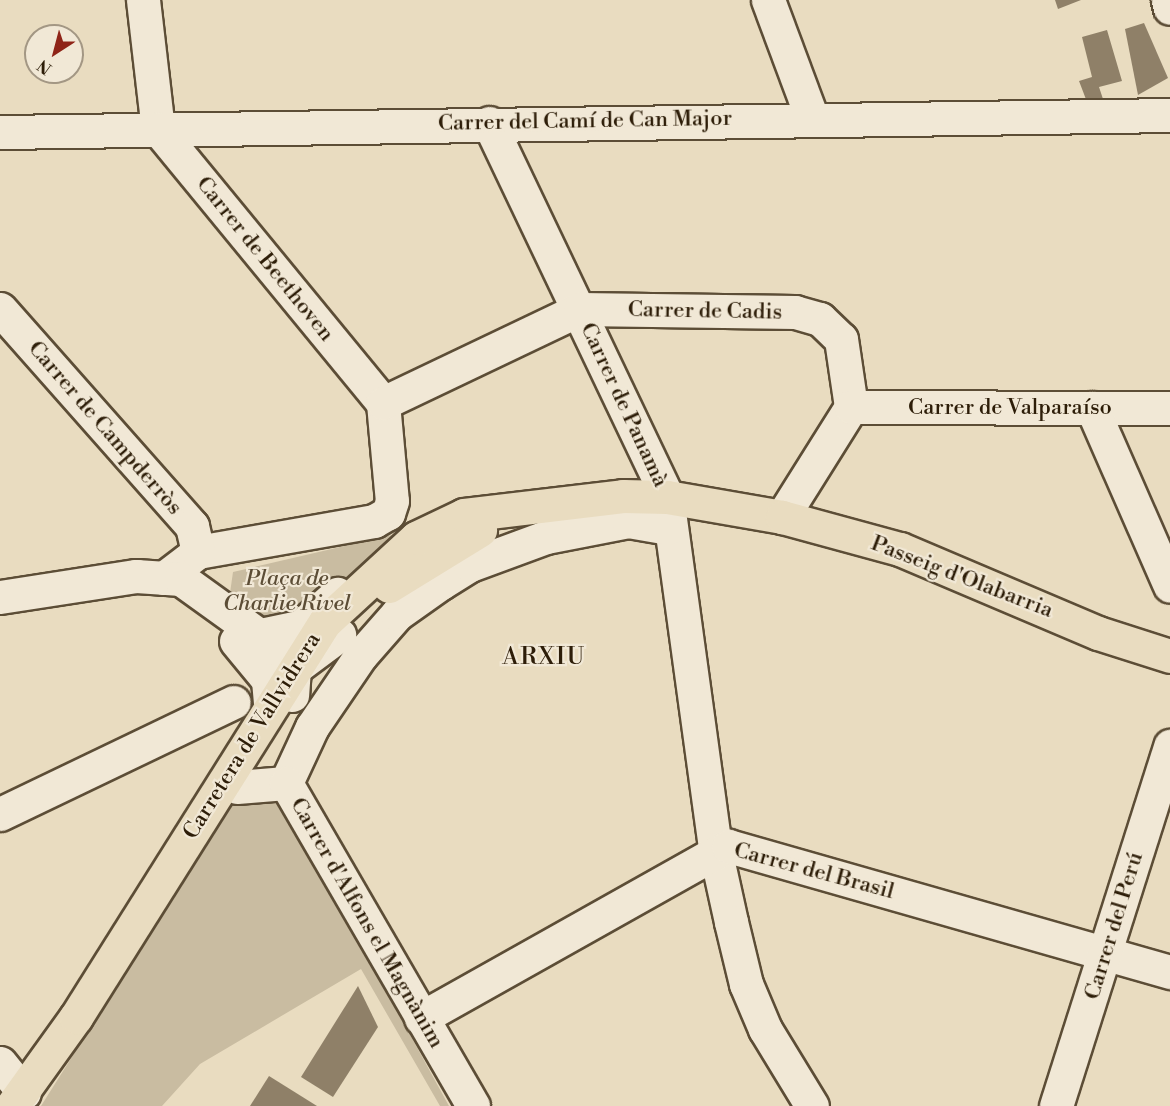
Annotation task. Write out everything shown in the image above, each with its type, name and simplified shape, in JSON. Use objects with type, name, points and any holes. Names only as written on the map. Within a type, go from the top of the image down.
[{"type":"main road","name":"Passeig d'Olabarria","points":[[570,501],[668,512],[782,517],[900,549],[1098,633],[1170,656]]},
{"type":"main road","name":"Carretera de Vallvidrera","points":[[174,863],[237,787],[279,708],[294,668],[339,605],[416,538],[464,515],[516,512],[570,501]]},
{"type":"main road","name":"Carretera de Vallvidrera","points":[[19,1102],[174,863],[279,708],[339,635],[416,567],[516,512]]},
{"type":"street","points":[[143,0],[158,129]]},
{"type":"street","points":[[768,0],[812,118]]},
{"type":"street","points":[[1168,0],[1170,8]]},
{"type":"street","name":"Carrer del Camí de Can Major","points":[[0,132],[812,118],[1170,115]]},
{"type":"street","name":"Carrer de Panamà","points":[[489,123],[580,309],[668,512],[715,849],[746,984],[765,1029],[812,1106]]},
{"type":"street","name":"Carrer de Beethoven","points":[[158,129],[383,403]]},
{"type":"street","name":"Carrer de Campderròs","points":[[0,309],[192,526],[198,552]]},
{"type":"street","name":"Carrer de Cadis","points":[[383,403],[580,309],[795,312],[820,319],[841,339],[851,407]]},
{"type":"street","points":[[164,578],[198,552],[374,521],[388,513],[392,501],[383,403]]},
{"type":"street","points":[[782,517],[851,407]]},
{"type":"street","name":"Carrer de Valparaíso","points":[[851,407],[1170,408]]},
{"type":"street","points":[[1092,408],[1170,586]]},
{"type":"street","name":"Passeig d'Olabarria","points":[[286,783],[312,727],[361,655],[397,614],[470,565],[546,537],[668,512]]},
{"type":"street","points":[[248,638],[300,627],[369,563],[416,538]]},
{"type":"street","points":[[0,597],[136,576],[164,578],[195,587],[248,638],[285,669],[294,668],[339,635]]},
{"type":"street","points":[[248,638],[279,708]]},
{"type":"street","points":[[0,814],[234,702]]},
{"type":"street","name":"Carrer del Perú","points":[[1056,1106],[1170,746]]},
{"type":"street","name":"Carrer d'Alfons el Magnànim","points":[[237,787],[286,783],[473,1106]]},
{"type":"street","name":"Carrer del Brasil","points":[[421,1018],[715,849],[744,847],[1170,972]]},
{"type":"street","points":[[0,1063],[19,1102]]},
{"type":"green space","name":"Plaça de Charlie Rivel","points":[[392,535],[302,620],[271,626],[229,600],[233,572]]},
{"type":"green space","points":[[267,797],[283,807],[297,828],[449,1106],[440,1106],[361,969],[200,1064],[162,1106],[41,1106],[230,806],[239,799]]},
{"type":"building","points":[[1055,0],[1081,0],[1058,9]]},
{"type":"building","points":[[1144,23],[1168,78],[1138,95],[1125,29]]},
{"type":"building","points":[[1107,30],[1122,81],[1099,87],[1104,102],[1087,102],[1079,81],[1092,77],[1082,37]]},
{"type":"building","points":[[358,986],[378,1027],[333,1097],[301,1077]]},
{"type":"building","points":[[269,1076],[317,1106],[250,1106]]},
{"type":"district","name":"ARXIU","points":[[544,658]]}]
